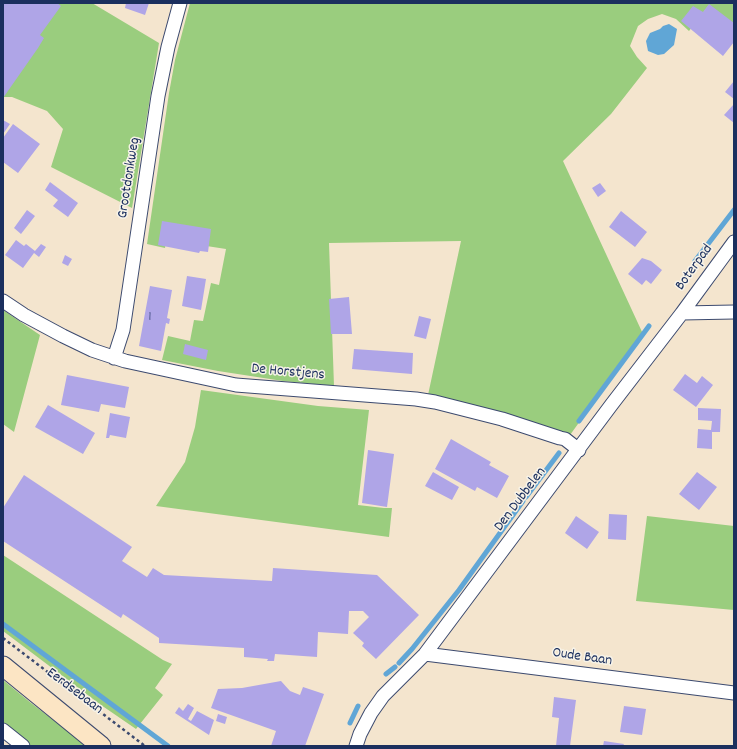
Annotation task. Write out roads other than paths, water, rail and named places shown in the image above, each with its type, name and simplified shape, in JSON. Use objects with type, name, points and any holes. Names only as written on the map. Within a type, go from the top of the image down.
[{"type":"main road","name":"Eerdsebaan","points":[[3,666],[102,746]]},
{"type":"street","name":"Grootdonkweg","points":[[114,358],[123,330],[158,96],[168,47],[180,3]]},
{"type":"street","name":"Boterpad","points":[[682,313],[734,242]]},
{"type":"street","name":"De Horstjens","points":[[3,301],[46,327],[92,350],[114,358],[197,378],[236,385],[416,399],[435,402],[495,417],[565,439],[579,450]]},
{"type":"street","points":[[682,313],[734,312]]},
{"type":"street","name":"Den Dubbelen","points":[[356,746],[360,734],[371,713],[384,696],[425,654],[682,313]]},
{"type":"street","name":"Oude Baan","points":[[425,654],[734,693]]},
{"type":"street","points":[[3,730],[23,746]]},
{"type":"water","points":[[669,24],[677,29],[674,45],[664,54],[658,55],[648,51],[646,41],[650,33]]},
{"type":"waterway","points":[[695,261],[734,210]]},
{"type":"waterway","points":[[579,421],[649,326]]},
{"type":"waterway","points":[[526,497],[559,453]]},
{"type":"waterway","points":[[399,663],[459,590],[523,501]]},
{"type":"waterway","points":[[3,624],[168,746]]},
{"type":"waterway","points":[[386,674],[395,667]]},
{"type":"waterway","points":[[350,723],[358,706]]}]
